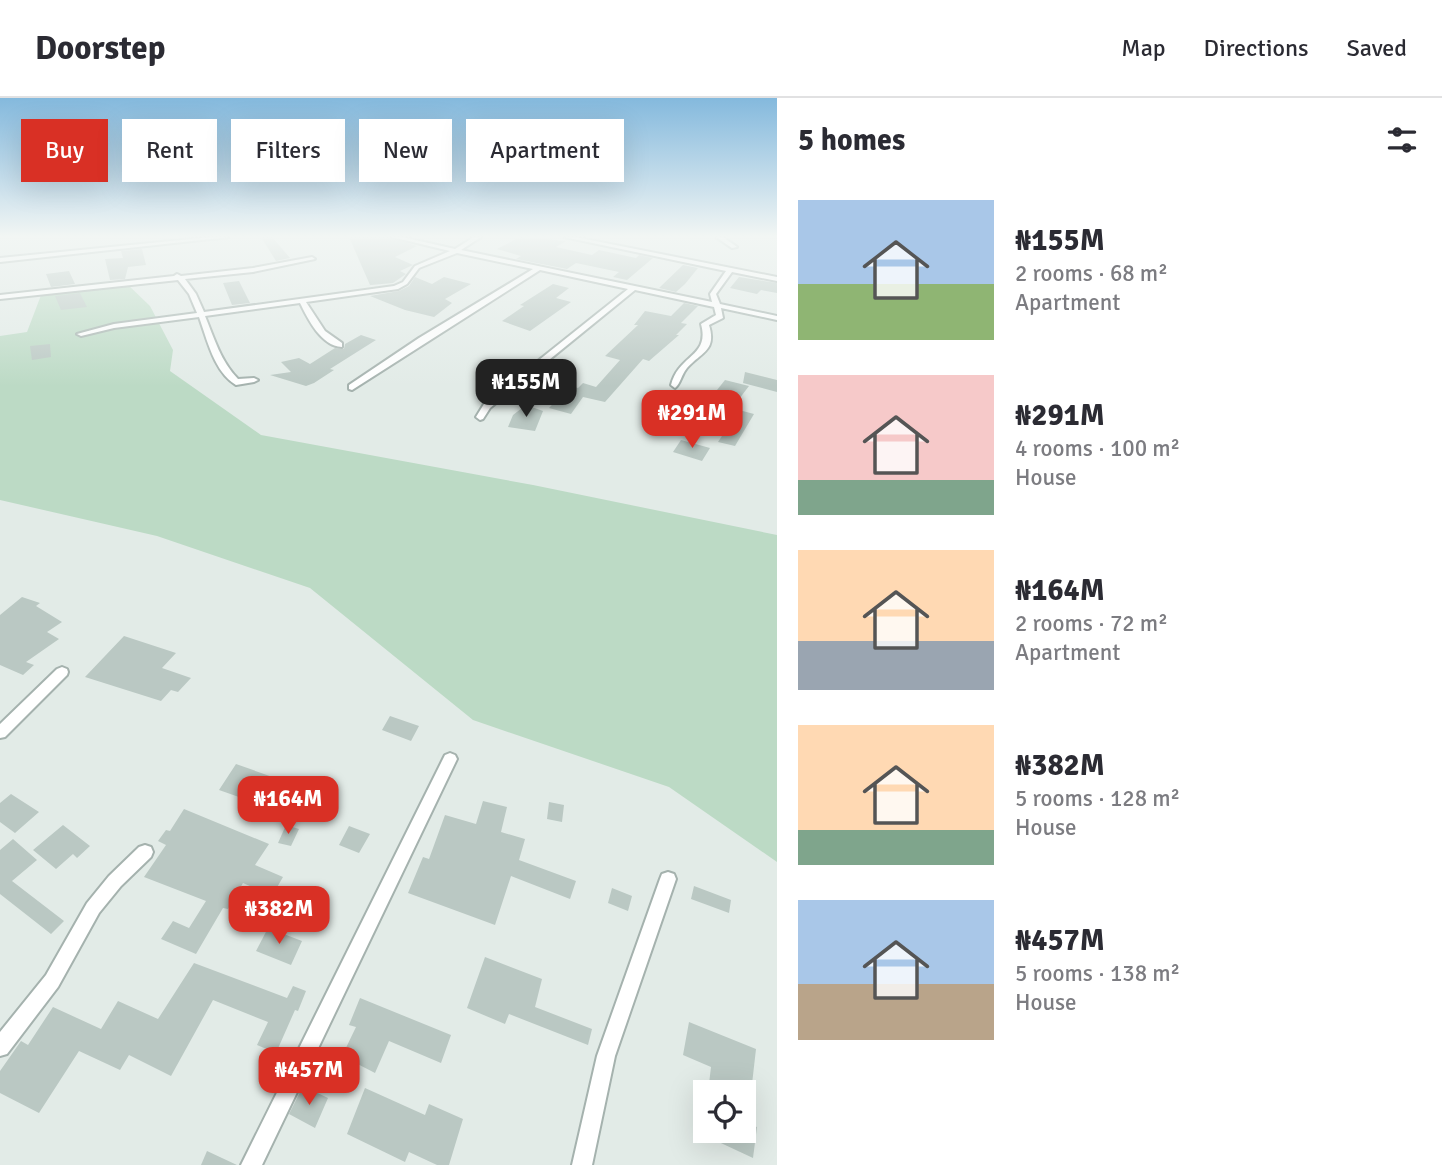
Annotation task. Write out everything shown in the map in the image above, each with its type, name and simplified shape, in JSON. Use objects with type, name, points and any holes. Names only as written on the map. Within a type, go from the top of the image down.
[{"type":"street","points":[[0,297],[86,287]]},
{"type":"street","points":[[189,287],[228,375],[236,382],[254,380]]},
{"type":"street","points":[[81,334],[114,326],[398,287]]},
{"type":"street","points":[[352,387],[508,287]]},
{"type":"street","points":[[628,287],[777,318]]},
{"type":"street","points":[[675,385],[679,370],[706,346],[710,333],[705,324],[720,316],[714,300],[716,287]]},
{"type":"street","points":[[480,417],[487,406],[634,288]]},
{"type":"street","points":[[302,301],[310,317],[331,342],[339,345]]},
{"type":"street","points":[[0,733],[62,672]]},
{"type":"street","points":[[251,1165],[450,759]]},
{"type":"street","points":[[0,1047],[52,981],[93,908],[115,881],[145,852]]},
{"type":"street","points":[[582,1165],[606,1056],[668,879]]},
{"type":"green space","points":[[72,287],[130,287],[150,306],[173,350],[170,371],[261,435],[533,485],[777,535],[777,862],[669,787],[473,720],[310,588],[157,536],[0,500],[0,336],[27,332],[43,290]]},
{"type":"building","points":[[225,287],[242,287],[250,303],[232,305]]},
{"type":"building","points":[[407,287],[466,287],[445,299],[452,303],[434,317],[405,310],[370,296]]},
{"type":"building","points":[[549,287],[569,288],[556,298],[571,302],[530,331],[502,321],[524,306],[520,305]]},
{"type":"building","points":[[660,287],[682,287],[676,292]]},
{"type":"building","points":[[777,287],[777,293],[761,290],[757,294],[730,288]]},
{"type":"building","points":[[80,293],[87,307],[61,310],[55,296]]},
{"type":"building","points":[[684,303],[698,306],[681,323],[687,324],[676,335],[679,335],[649,361],[643,359],[605,402],[583,397],[571,414],[549,408],[570,386],[578,388],[583,383],[596,387],[620,360],[605,356],[638,325],[634,325],[645,311],[671,316]]},
{"type":"building","points":[[361,335],[376,340],[330,369],[334,370],[314,383],[306,386],[270,375],[291,372],[281,362],[299,358],[310,364],[335,348],[344,349],[345,344]]},
{"type":"building","points":[[50,344],[51,357],[32,360],[30,346]]},
{"type":"building","points":[[745,372],[777,380],[777,392],[743,383]]},
{"type":"building","points":[[725,380],[749,386],[733,407],[709,400]]},
{"type":"building","points":[[526,405],[543,411],[535,431],[508,427],[513,415]]},
{"type":"building","points":[[739,410],[754,414],[735,446],[718,442]]},
{"type":"building","points":[[681,440],[710,448],[702,461],[673,452]]},
{"type":"building","points":[[22,597],[40,603],[36,606],[62,622],[47,632],[59,639],[26,662],[34,665],[23,675],[0,665],[0,615]]},
{"type":"building","points":[[124,636],[176,653],[162,668],[191,678],[178,692],[171,690],[161,701],[85,677]]},
{"type":"building","points":[[390,716],[419,726],[411,741],[382,730]]},
{"type":"building","points":[[236,764],[295,785],[279,811],[219,790]]},
{"type":"building","points":[[11,794],[39,812],[15,833],[0,822],[0,803]]},
{"type":"building","points":[[483,801],[507,807],[501,832],[525,839],[519,860],[576,881],[570,899],[511,876],[495,925],[408,893],[423,857],[429,859],[445,815],[476,824]]},
{"type":"building","points":[[549,802],[564,805],[562,822],[547,819]]},
{"type":"building","points":[[184,809],[269,844],[255,865],[283,877],[272,896],[243,883],[228,909],[223,908],[196,954],[161,939],[173,921],[189,928],[206,901],[144,877],[166,845],[158,841],[166,830],[170,831]]},
{"type":"building","points":[[63,825],[90,846],[77,858],[73,854],[56,869],[33,850]]},
{"type":"building","points":[[286,825],[299,829],[291,846],[278,843]]},
{"type":"building","points":[[349,826],[370,834],[359,853],[339,845]]},
{"type":"building","points":[[13,839],[37,860],[12,881],[64,921],[51,934],[0,894],[0,850]]},
{"type":"building","points":[[694,886],[731,900],[729,913],[691,899]]},
{"type":"building","points":[[612,888],[632,896],[628,911],[608,903]]},
{"type":"building","points":[[268,928],[302,941],[291,965],[256,951]]},
{"type":"building","points":[[485,957],[542,979],[535,1007],[592,1029],[588,1045],[509,1014],[505,1024],[467,1008]]},
{"type":"building","points":[[194,963],[287,998],[293,986],[306,991],[276,1053],[257,1045],[268,1022],[213,1000],[171,1076],[129,1055],[120,1070],[79,1051],[39,1113],[0,1093],[0,1071],[21,1041],[28,1045],[53,1007],[101,1029],[118,1001],[158,1019]]},
{"type":"building","points":[[360,998],[451,1035],[441,1063],[389,1041],[375,1073],[342,1056],[356,1027],[349,1025]]},
{"type":"building","points":[[689,1022],[756,1049],[752,1080],[709,1080],[711,1067],[683,1055]]},
{"type":"building","points":[[303,1086],[328,1098],[315,1128],[289,1114]]},
{"type":"building","points":[[365,1088],[425,1115],[429,1104],[463,1119],[449,1165],[437,1165],[409,1152],[405,1162],[347,1134]]},
{"type":"building","points":[[721,1143],[755,1143],[753,1158]]},
{"type":"building","points":[[207,1151],[237,1165],[201,1165]]}]
